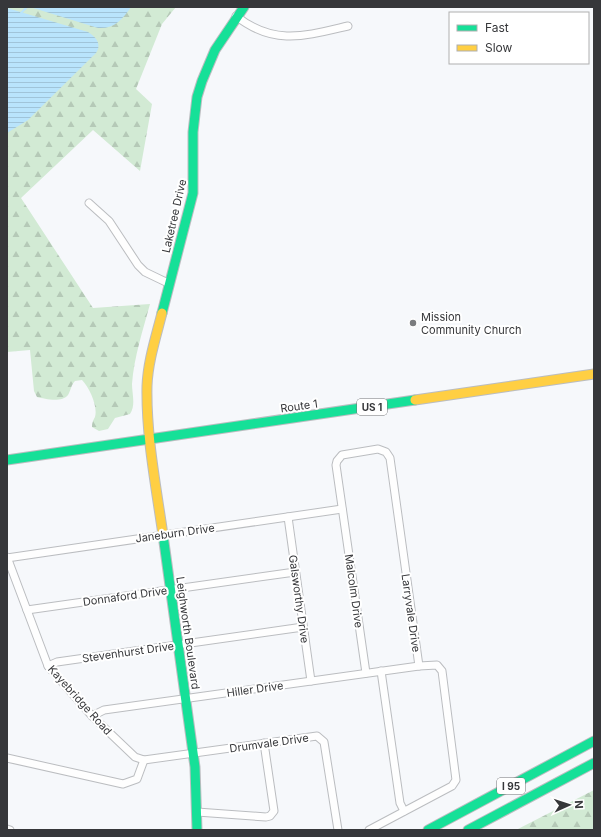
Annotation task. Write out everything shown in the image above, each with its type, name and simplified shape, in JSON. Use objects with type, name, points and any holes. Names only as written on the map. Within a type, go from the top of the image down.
[{"type":"main road","name":"Laketree Drive","points":[[150,440],[147,406],[148,371],[193,193],[195,175],[193,132],[198,94],[212,55],[236,16],[244,7]]},
{"type":"main road","name":"Route 1","points":[[7,460],[594,374]]},
{"type":"main road","name":"Leighworth Boulevard","points":[[150,440],[194,753],[198,812],[197,830]]},
{"type":"main road","name":"I 95","points":[[428,830],[594,741]]},
{"type":"main road","name":"I 95","points":[[468,830],[594,763]]},
{"type":"street","points":[[236,16],[256,30],[286,37],[306,36],[348,26]]},
{"type":"street","points":[[89,203],[109,221],[138,265],[145,272],[170,284]]},
{"type":"street","name":"Larryvale Drive","points":[[342,509],[336,465],[339,457],[345,454],[378,449],[386,452],[390,458],[418,666],[434,664],[442,671],[457,775],[452,786],[368,830]]},
{"type":"street","name":"Janeburn Drive","points":[[7,557],[342,509]]},
{"type":"street","name":"Malcolm Drive","points":[[342,509],[366,673]]},
{"type":"street","name":"Galsworthy Drive","points":[[288,517],[311,681]]},
{"type":"street","name":"Kayebridge Road","points":[[7,557],[48,666],[92,716],[135,757],[144,760]]},
{"type":"street","name":"Donnaford Drive","points":[[27,610],[295,572]]},
{"type":"street","name":"Stevenhurst Drive","points":[[48,666],[57,662],[303,627]]},
{"type":"street","name":"Hiller Drive","points":[[92,716],[104,710],[418,666]]},
{"type":"street","points":[[381,671],[400,803],[404,811]]},
{"type":"street","name":"Drumvale Drive","points":[[194,753],[317,736],[323,740],[338,830]]},
{"type":"street","points":[[198,812],[266,817],[272,814],[274,811],[264,743]]},
{"type":"street","points":[[7,758],[122,784],[137,779],[144,760],[194,753]]},
{"type":"green space","points":[[7,7],[176,7],[162,24],[136,89],[152,104],[140,171],[93,130],[21,198],[93,308],[150,304],[135,364],[132,384],[132,411],[130,414],[115,418],[108,429],[99,431],[92,427],[96,413],[94,403],[85,383],[82,380],[75,381],[68,395],[62,399],[53,400],[37,397],[34,391],[30,350],[7,352]]},
{"type":"green space","points":[[594,790],[594,830],[516,830]]},
{"type":"water","points":[[30,7],[131,7],[117,23],[109,27],[98,28]]},
{"type":"water","points":[[7,8],[88,32],[96,38],[98,50],[28,120],[7,133]]},
{"type":"waterway","points":[[21,13],[27,7]]},
{"type":"traffic: fast","points":[[162,313],[193,193],[193,132],[197,97],[215,50],[244,7]]},
{"type":"traffic: fast","points":[[7,460],[415,400]]},
{"type":"traffic: fast","points":[[163,535],[195,767],[197,830]]},
{"type":"traffic: fast","points":[[428,830],[594,741]]},
{"type":"traffic: fast","points":[[468,830],[594,763]]},
{"type":"traffic: slow","points":[[162,313],[151,358],[147,386],[147,404],[150,442],[163,535]]},
{"type":"traffic: slow","points":[[415,400],[594,374]]},
{"type":"place","name":"Mission Community Church","points":[[413,323]]}]
